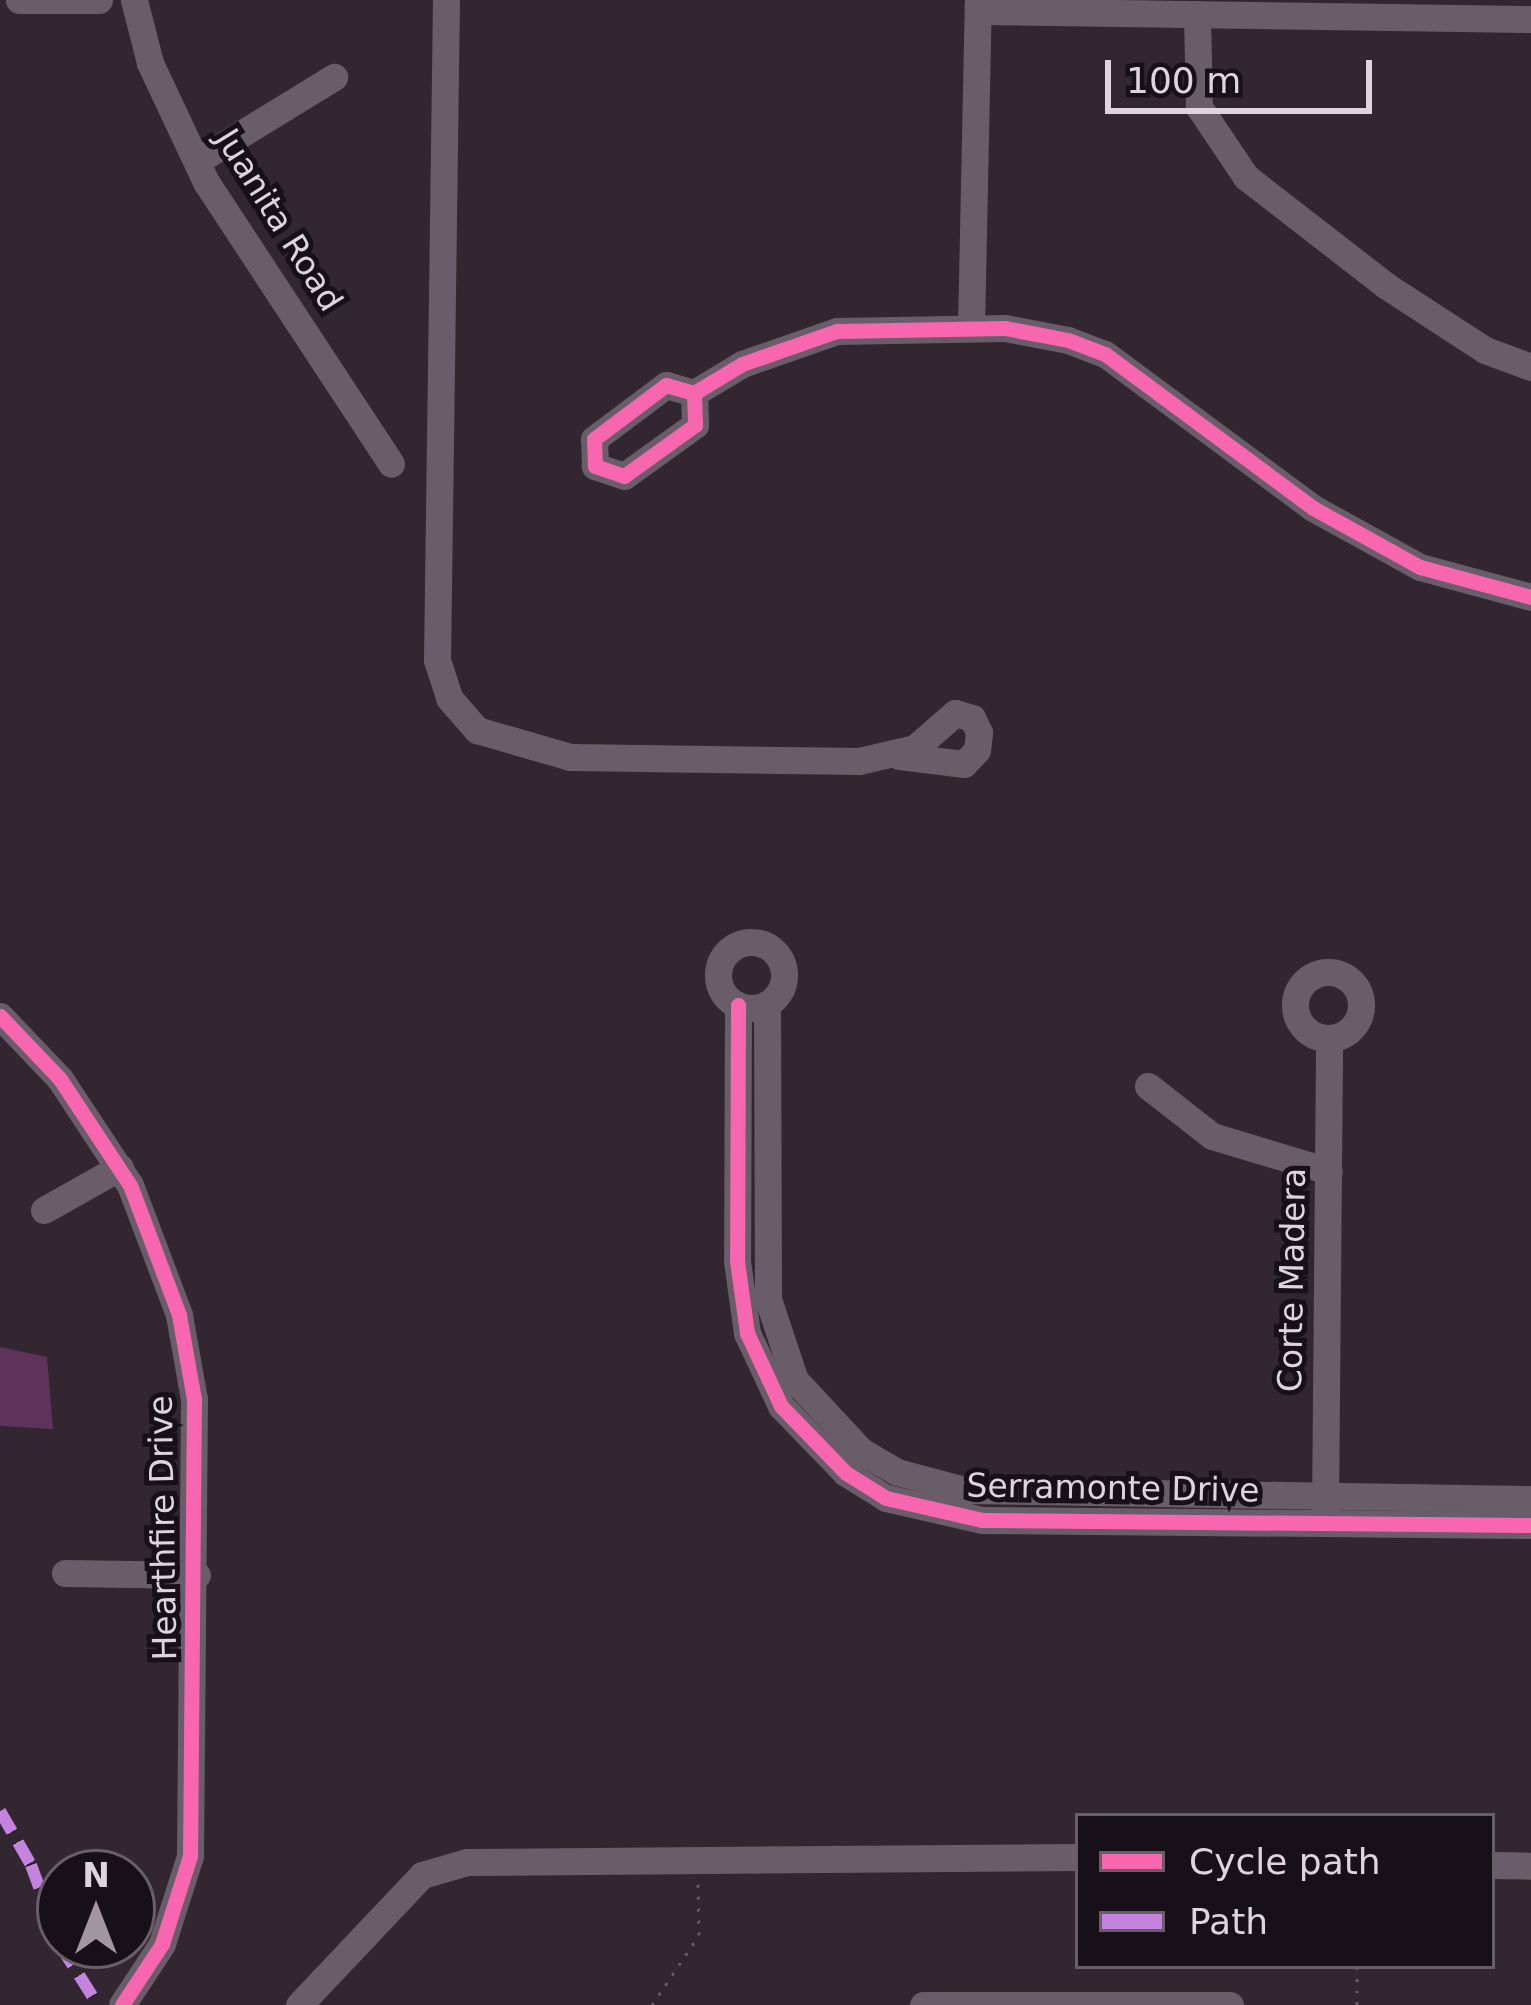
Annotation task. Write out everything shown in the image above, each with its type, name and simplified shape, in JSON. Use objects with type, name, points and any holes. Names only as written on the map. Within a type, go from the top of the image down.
[{"type":"street","points":[[19,0],[99,0]]},
{"type":"street","name":"Juanita Road","points":[[134,0],[150,63],[197,161],[391,464]]},
{"type":"street","points":[[446,0],[436,660],[448,698],[477,730],[570,757],[899,756]]},
{"type":"street","points":[[971,328],[978,6],[1531,19]]},
{"type":"street","points":[[1197,14],[1198,106],[1246,178],[1385,285],[1485,350],[1531,367]]},
{"type":"street","points":[[197,161],[334,77]]},
{"type":"street","points":[[694,393],[742,364],[837,331],[1005,328],[1105,354],[1313,508],[1420,567],[1531,597]]},
{"type":"street","name":"Serramonte Drive","points":[[750,1186],[767,1004],[782,988],[783,966],[771,948],[750,942],[730,950],[719,969],[722,990],[738,1005],[750,1186],[776,1337],[802,1410],[897,1472],[1046,1508],[1325,1509],[1531,1498]]},
{"type":"street","points":[[738,1005],[767,1004]]},
{"type":"street","name":"Hearthfire Drive","points":[[0,1016],[60,1079],[120,1167],[163,1264],[190,1367],[196,1575],[190,1856],[171,1924],[129,2003]]},
{"type":"street","name":"Corte Madera","points":[[1325,1509],[1330,1037]]},
{"type":"street","points":[[1148,1086],[1212,1136],[1329,1171]]},
{"type":"street","points":[[44,1210],[120,1167]]},
{"type":"street","name":"Serramonte Drive","points":[[1325,1509],[1531,1525]]},
{"type":"street","points":[[65,1574],[196,1575]]},
{"type":"street","points":[[299,2005],[422,1875],[537,1858],[1075,1857]]},
{"type":"street","points":[[1495,1865],[1531,1866]]},
{"type":"street","points":[[923,2005],[1231,2005]]},
{"type":"path","points":[[652,2005],[698,1935],[698,1858]]},
{"type":"path","points":[[1357,1969],[1357,2005]]},
{"type":"shaded area","points":[[0,1347],[47,1357],[53,1429],[0,1426]]},
{"type":"marked path","points":[[0,1811],[36,1879]]},
{"type":"marked path","points":[[75,1969],[98,2005]]},
{"type":"cycle path","points":[[694,393],[695,425],[624,476],[595,466],[594,439],[666,385],[694,393],[742,364],[837,331],[1005,328],[1068,340],[1105,354],[1313,508],[1420,567],[1531,597]]},
{"type":"cycle path","points":[[738,1005],[737,1261],[747,1333],[781,1406],[846,1473],[886,1498],[982,1520],[1531,1525]]},
{"type":"cycle path","points":[[0,1016],[60,1079],[130,1185],[179,1315],[194,1399],[190,1856],[162,1944],[122,2005]]}]
